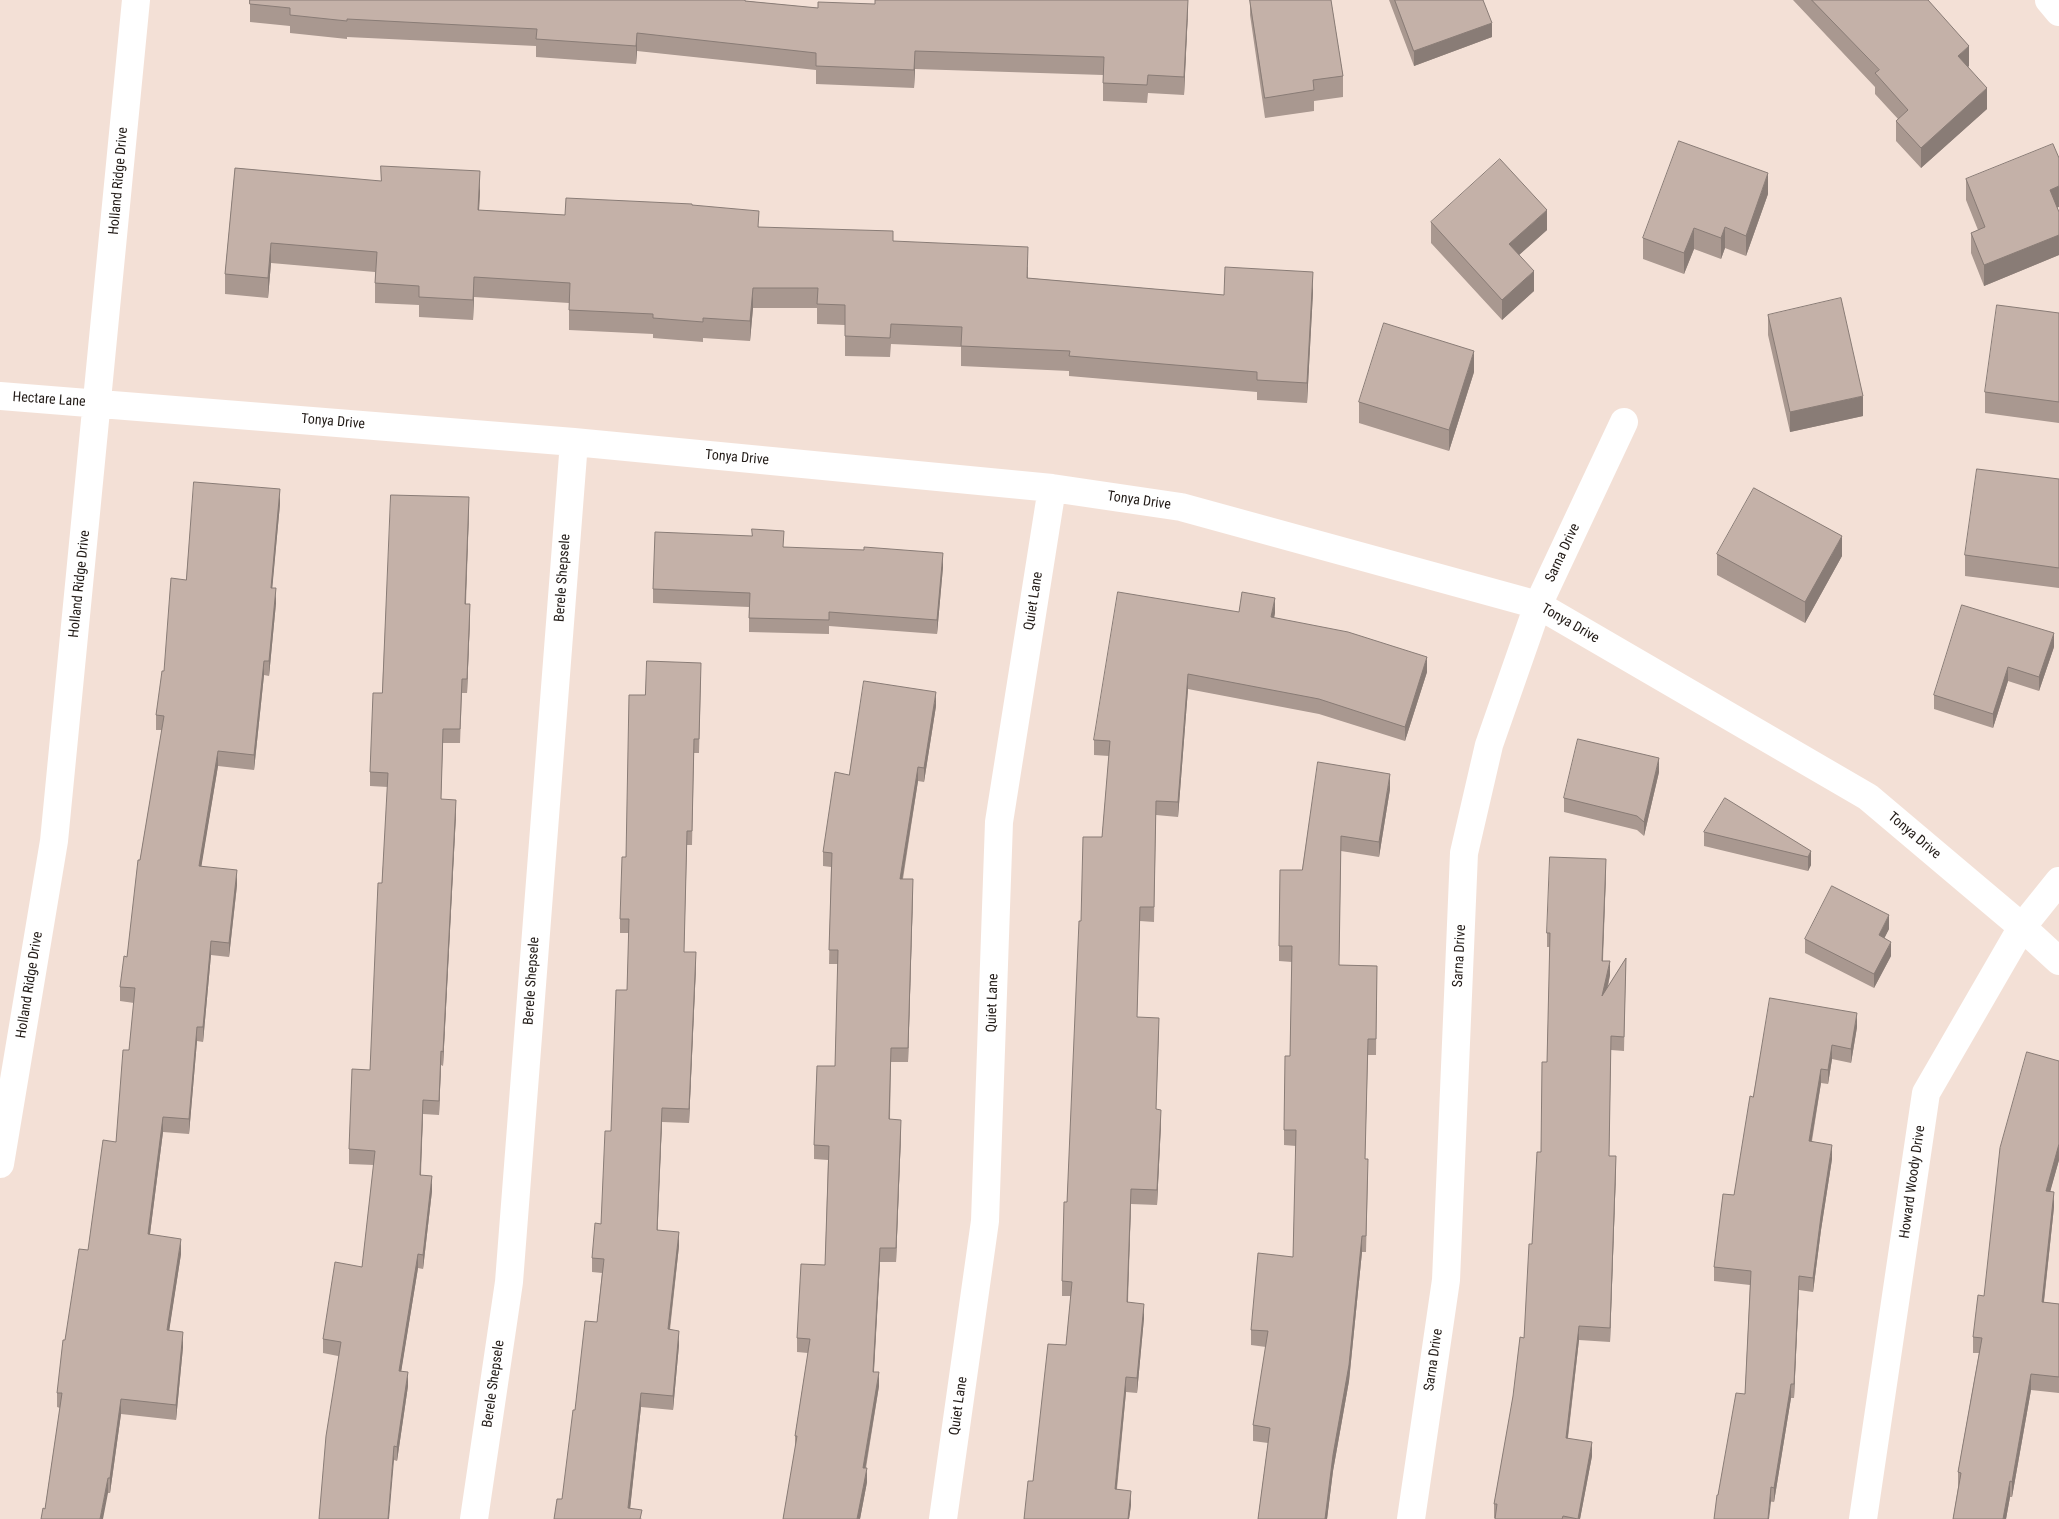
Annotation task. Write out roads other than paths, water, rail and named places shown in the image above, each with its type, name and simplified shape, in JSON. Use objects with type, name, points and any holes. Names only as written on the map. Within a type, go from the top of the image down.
[{"type":"street","name":"Holland Ridge Drive","points":[[0,1164],[54,840],[136,0]]},
{"type":"street","points":[[2049,0],[2059,12]]},
{"type":"street","name":"Hectare Lane","points":[[0,396],[98,403]]},
{"type":"street","name":"Tonya Drive","points":[[98,403],[574,442],[1052,488],[1181,507],[1538,605],[1868,797],[2022,927],[2059,961]]},
{"type":"street","name":"Sarna Drive","points":[[1411,1519],[1446,1280],[1464,853],[1489,745],[1538,605],[1624,422]]},
{"type":"street","name":"Berele Shepsele","points":[[474,1519],[509,1282],[574,442]]},
{"type":"street","name":"Quiet Lane","points":[[943,1519],[985,1221],[999,822],[1052,488]]},
{"type":"street","name":"Howard Woody Drive","points":[[1863,1519],[1926,1093],[2022,927],[2059,881]]}]
